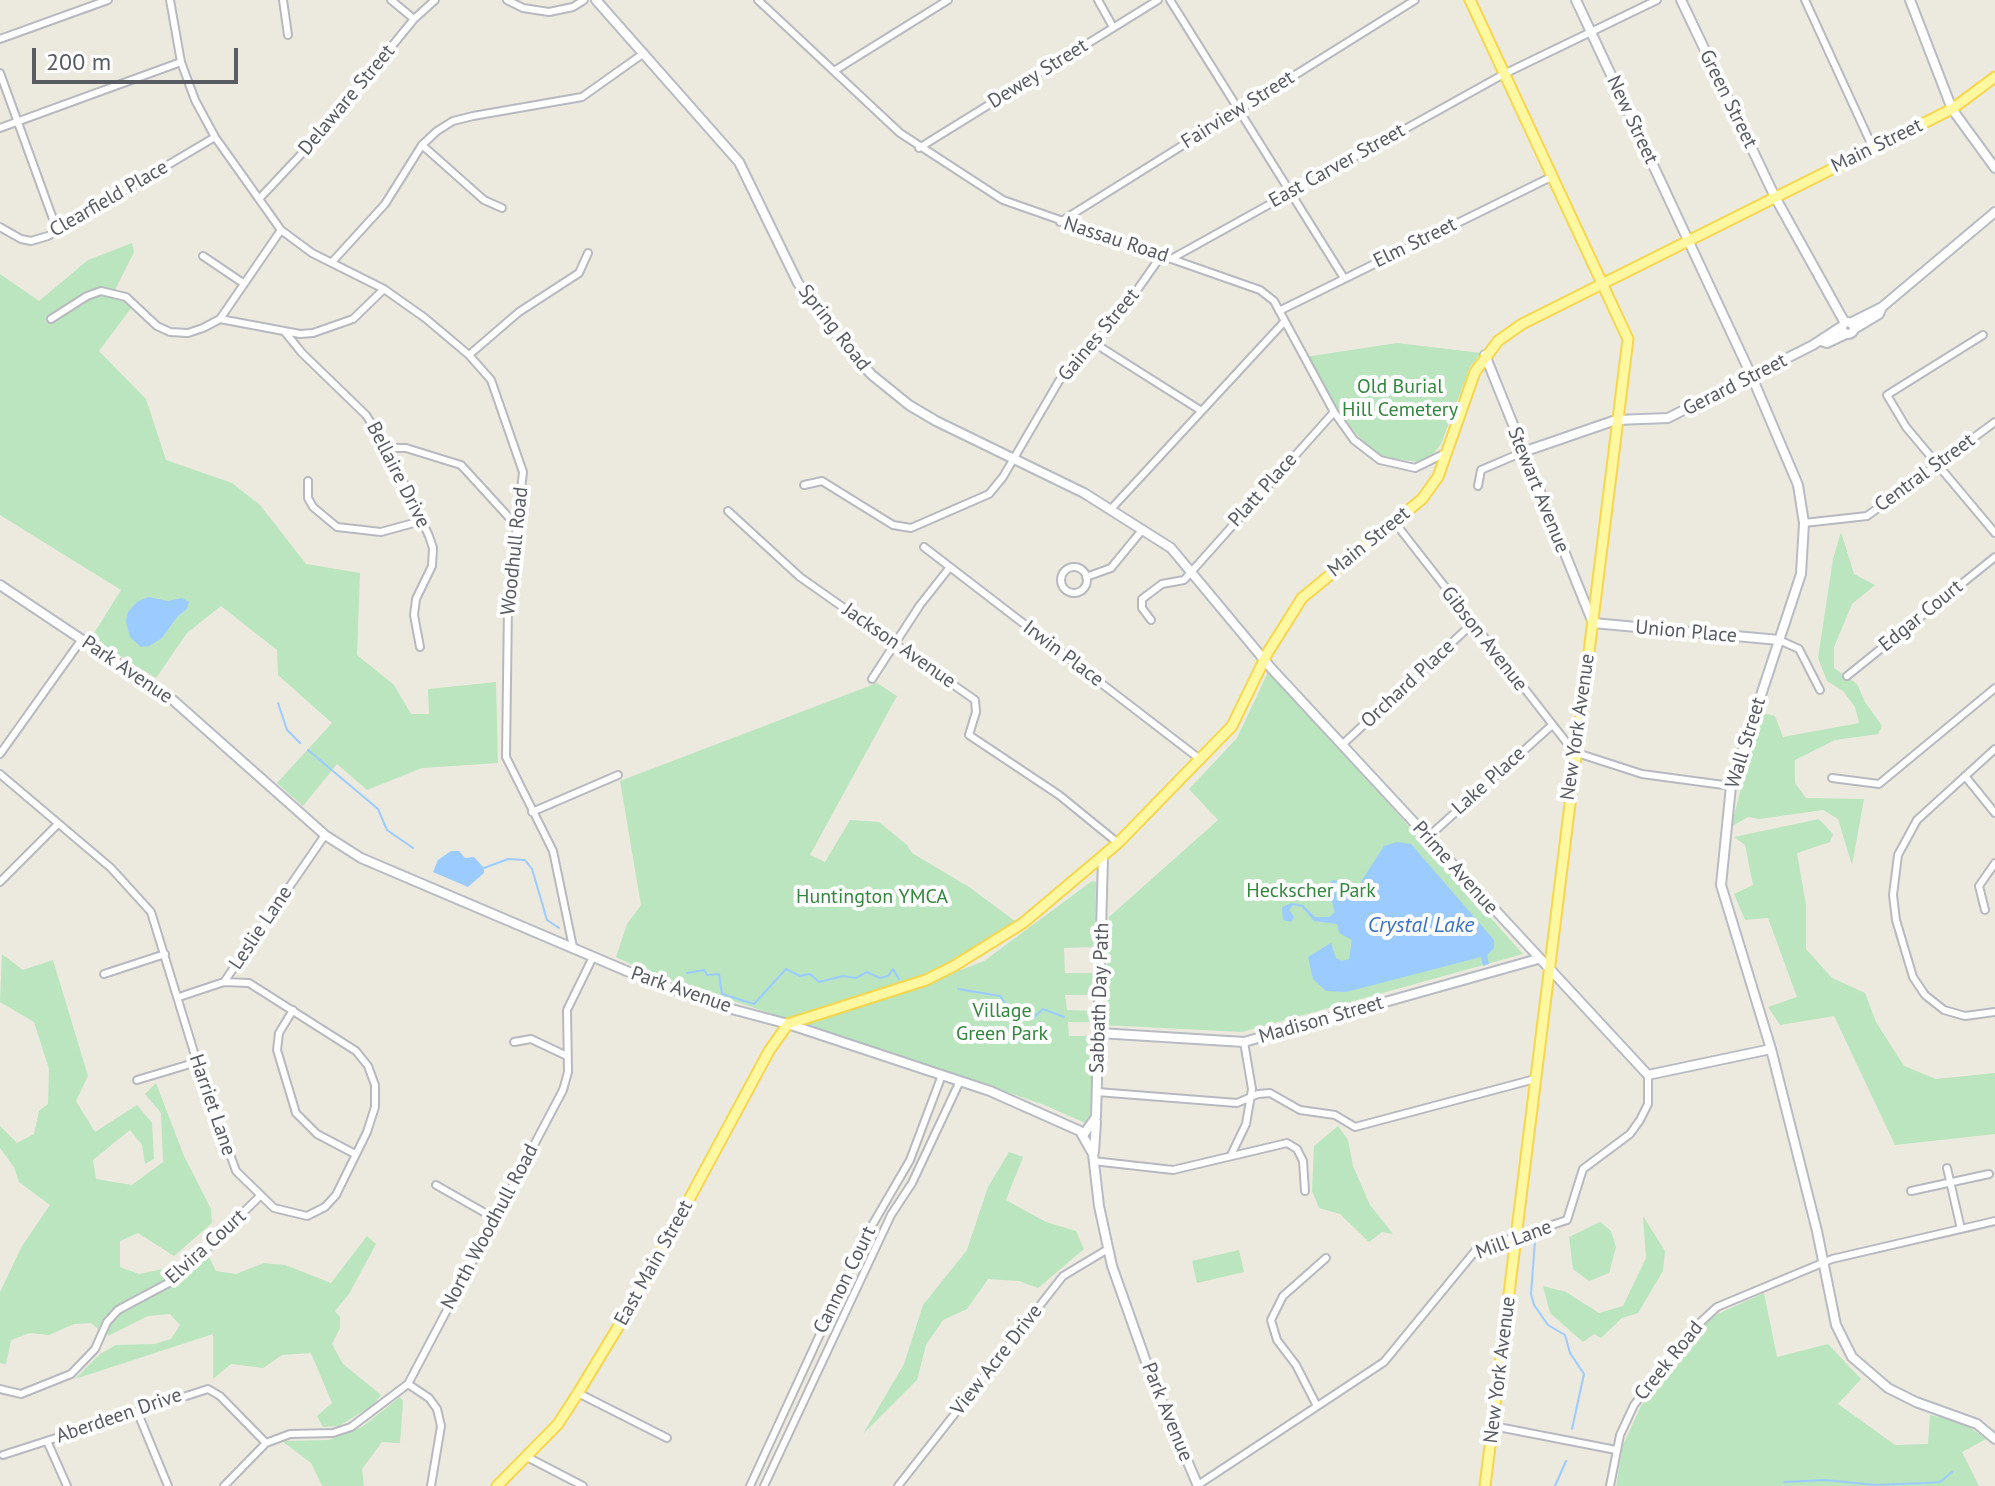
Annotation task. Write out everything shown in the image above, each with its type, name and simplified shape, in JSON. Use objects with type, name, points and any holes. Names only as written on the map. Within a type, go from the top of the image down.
[{"type":"main road","name":"New York Avenue","points":[[1470,0],[1628,339],[1574,752],[1485,1486]]},
{"type":"main road","name":"Main Street","points":[[788,1024],[926,980],[1023,923],[1118,843],[1232,726],[1264,658],[1302,598],[1328,574],[1396,524],[1438,477],[1466,394],[1485,355],[1522,324],[1952,109],[1995,77]]},
{"type":"main road","name":"East Main Street","points":[[497,1486],[558,1424],[578,1393],[637,1296],[769,1051],[788,1024]]},
{"type":"street","points":[[0,39],[108,0]]},
{"type":"street","name":"Woodhull Road","points":[[170,0],[181,62],[195,100],[215,137],[281,230],[312,253],[384,289],[425,318],[469,355],[491,380],[523,472],[508,605],[506,757],[553,851],[573,947]]},
{"type":"street","points":[[283,0],[288,35]]},
{"type":"street","points":[[391,0],[414,19]]},
{"type":"street","name":"Delaware Street","points":[[259,199],[323,131],[414,19],[435,0]]},
{"type":"street","points":[[507,0],[523,8],[549,12],[573,7],[584,0]]},
{"type":"street","name":"Spring Road","points":[[596,0],[739,162],[798,283],[846,348],[909,405],[1014,457],[1143,529],[1191,568],[1264,658]]},
{"type":"street","name":"Nassau Road","points":[[758,0],[919,148],[1003,200],[1060,222],[1247,283],[1274,301],[1334,412],[1366,451],[1393,465],[1415,468],[1448,452]]},
{"type":"street","points":[[834,71],[948,0]]},
{"type":"street","points":[[1098,0],[1113,27]]},
{"type":"street","name":"Dewey Street","points":[[919,148],[1158,0]]},
{"type":"street","points":[[1170,0],[1344,278]]},
{"type":"street","name":"Fairview Street","points":[[1060,222],[1415,0]]},
{"type":"street","name":"New Street","points":[[1576,0],[1687,240]]},
{"type":"street","name":"East Carver Street","points":[[1171,259],[1504,74],[1657,0]]},
{"type":"street","name":"Green Street","points":[[1681,0],[1775,197],[1847,327]]},
{"type":"street","points":[[1805,0],[1873,148]]},
{"type":"street","points":[[1910,0],[1952,109],[1995,168]]},
{"type":"street","points":[[333,261],[397,189],[422,145],[453,121],[582,97],[644,53]]},
{"type":"street","points":[[0,128],[181,62]]},
{"type":"street","points":[[0,73],[57,230]]},
{"type":"street","name":"Clearfield Place","points":[[0,227],[31,241],[57,230],[215,137]]},
{"type":"street","points":[[422,145],[484,200],[502,208]]},
{"type":"street","name":"Elm Street","points":[[1279,311],[1551,177]]},
{"type":"street","name":"Gerard Street","points":[[1478,486],[1481,470],[1523,452],[1616,420],[1668,418],[1821,341],[1882,307],[1995,212]]},
{"type":"street","points":[[51,319],[87,296],[101,291],[126,297],[157,326],[170,332],[188,333],[220,319],[281,230]]},
{"type":"street","name":"Wall Street","points":[[1687,240],[1752,377],[1798,485],[1804,523],[1801,574],[1731,786],[1725,822],[1722,896],[1771,1049],[1824,1262],[1836,1325],[1858,1363],[1897,1393],[1970,1420],[1995,1439]]},
{"type":"street","points":[[469,355],[519,312],[579,273],[588,253]]},
{"type":"street","points":[[203,256],[243,283]]},
{"type":"street","name":"Gaines Street","points":[[804,485],[822,481],[893,525],[911,528],[989,494],[1059,381],[1133,299],[1161,256]]},
{"type":"street","points":[[220,319],[300,334],[335,328],[367,309],[384,289]]},
{"type":"street","points":[[1111,509],[1284,322]]},
{"type":"street","name":"Bellaire Drive","points":[[285,332],[366,415],[387,448],[433,548],[432,566],[416,599],[414,615],[420,647]]},
{"type":"street","points":[[1983,335],[1887,395],[1906,427],[1995,533]]},
{"type":"street","points":[[1094,343],[1200,410]]},
{"type":"street","name":"Stewart Avenue","points":[[1485,355],[1593,623]]},
{"type":"street","name":"Platt Place","points":[[1151,620],[1142,608],[1142,599],[1162,584],[1184,580],[1191,568],[1334,412]]},
{"type":"street","name":"Central Street","points":[[1804,523],[1867,516],[1995,422]]},
{"type":"street","points":[[387,448],[406,448],[461,465],[515,524]]},
{"type":"street","points":[[308,481],[308,498],[313,507],[337,527],[381,532],[421,521]]},
{"type":"street","name":"Jackson Avenue","points":[[728,511],[800,577],[975,700],[976,712],[969,735],[1059,795],[1118,843]]},
{"type":"street","name":"Gibson Avenue","points":[[1396,524],[1574,752]]},
{"type":"street","points":[[1086,577],[1111,568],[1143,529]]},
{"type":"street","name":"Irwin Place","points":[[924,547],[1201,760]]},
{"type":"street","name":"Edgar Court","points":[[1847,676],[1995,557]]},
{"type":"street","points":[[872,679],[950,567]]},
{"type":"street","points":[[1073,567],[1081,569],[1086,577],[1084,588],[1077,592],[1065,589],[1061,581],[1063,573],[1073,567]]},
{"type":"street","name":"Park Avenue","points":[[0,585],[174,701],[325,835],[361,858],[412,882],[709,1003],[788,1024],[960,1081],[1049,1115],[1084,1134],[1093,1161],[1108,1249],[1150,1373],[1198,1486]]},
{"type":"street","name":"Union Place","points":[[1593,623],[1779,640]]},
{"type":"street","name":"Orchard Place","points":[[1343,744],[1472,624]]},
{"type":"street","points":[[0,754],[82,639]]},
{"type":"street","points":[[1779,640],[1799,649],[1820,690]]},
{"type":"street","name":"Prime Avenue","points":[[1264,658],[1648,1075]]},
{"type":"street","points":[[1832,778],[1879,784],[1994,691]]},
{"type":"street","name":"Lake Place","points":[[1428,837],[1551,726]]},
{"type":"street","points":[[1995,749],[1935,801],[1905,837],[1894,873],[1893,895],[1910,968],[1925,995],[1944,1010],[1965,1016],[1995,1012]]},
{"type":"street","points":[[1574,752],[1642,774],[1731,786]]},
{"type":"street","name":"Harriet Lane","points":[[0,774],[140,897],[151,912],[226,1151],[236,1171],[259,1197],[274,1208],[307,1216],[325,1207],[336,1195],[375,1107],[375,1085],[368,1066],[356,1051],[249,983],[224,982]]},
{"type":"street","points":[[532,812],[618,775]]},
{"type":"street","points":[[1965,776],[1995,813]]},
{"type":"street","points":[[0,882],[58,824]]},
{"type":"street","name":"Leslie Lane","points":[[179,997],[224,982],[325,835]]},
{"type":"street","name":"Sabbath Day Path","points":[[1093,1161],[1103,857]]},
{"type":"street","points":[[1985,910],[1979,883],[1995,863]]},
{"type":"street","points":[[104,974],[165,954]]},
{"type":"street","name":"North Woodhull Road","points":[[408,1384],[563,1090],[567,1010],[593,957]]},
{"type":"street","name":"Madison Street","points":[[1099,1033],[1244,1042],[1538,959]]},
{"type":"street","points":[[293,1010],[279,1033],[277,1050],[296,1113],[317,1134],[355,1154]]},
{"type":"street","points":[[514,1042],[531,1039],[567,1056]]},
{"type":"street","points":[[1231,1154],[1246,1124],[1250,1099],[1251,1069],[1244,1042]]},
{"type":"street","points":[[1648,1075],[1771,1049]]},
{"type":"street","points":[[137,1080],[197,1062]]},
{"type":"street","name":"Cannon Court","points":[[750,1486],[854,1260],[919,1139],[942,1075]]},
{"type":"street","name":"Mill Lane","points":[[1198,1486],[1384,1362],[1467,1257],[1476,1250],[1567,1220],[1572,1213],[1576,1184],[1583,1169],[1630,1134],[1640,1120],[1648,1104],[1648,1075]]},
{"type":"street","points":[[1097,1092],[1237,1103],[1258,1094],[1270,1093],[1300,1110],[1335,1115],[1355,1127],[1535,1079]]},
{"type":"street","name":"Cannon Court","points":[[764,1486],[867,1265],[960,1081]]},
{"type":"street","points":[[1084,1134],[1096,1117]]},
{"type":"street","points":[[919,1139],[930,1143]]},
{"type":"street","points":[[1093,1161],[1173,1170],[1287,1143],[1297,1149],[1303,1161],[1305,1191]]},
{"type":"street","points":[[1947,1168],[1961,1229]]},
{"type":"street","points":[[1911,1191],[1989,1174]]},
{"type":"street","points":[[436,1185],[494,1218]]},
{"type":"street","points":[[889,1196],[900,1201]]},
{"type":"street","name":"Elvira Court","points":[[0,1389],[21,1394],[71,1374],[95,1349],[107,1322],[118,1310],[174,1280],[259,1197]]},
{"type":"street","name":"Creek Road","points":[[1610,1486],[1616,1450],[1638,1399],[1704,1317],[1738,1295],[1824,1262],[1995,1221]]},
{"type":"street","name":"View Acre Drive","points":[[898,1486],[1063,1276],[1108,1249]]},
{"type":"street","points":[[1317,1406],[1296,1365],[1277,1340],[1271,1320],[1283,1296],[1326,1258]]},
{"type":"street","points":[[854,1260],[867,1265]]},
{"type":"street","points":[[805,1368],[817,1372]]},
{"type":"street","points":[[224,1486],[266,1443],[290,1434],[333,1433],[351,1427],[408,1384],[429,1398],[437,1409],[441,1426],[431,1486]]},
{"type":"street","name":"Aberdeen Drive","points":[[67,1486],[47,1441],[208,1389],[220,1396],[266,1443]]},
{"type":"street","points":[[578,1393],[667,1438]]},
{"type":"street","points":[[137,1411],[168,1486]]},
{"type":"street","points":[[1493,1426],[1616,1450]]},
{"type":"street","points":[[3,1455],[47,1441]]},
{"type":"street","points":[[527,1457],[583,1486]]},
{"type":"green space","points":[[132,243],[134,252],[114,292],[132,307],[99,351],[146,399],[166,460],[232,483],[260,505],[306,564],[360,573],[357,655],[394,685],[411,714],[429,714],[428,689],[496,682],[498,763],[422,768],[367,790],[337,764],[303,806],[277,783],[332,723],[278,675],[277,650],[221,606],[187,633],[156,678],[91,638],[121,590],[0,515],[0,274],[39,301],[88,260]],"holes":[[[148,597],[187,609],[162,638]]]},
{"type":"green space","name":"Old Burial Hill Cemetery","points":[[1397,343],[1481,353],[1470,367],[1441,444],[1430,458],[1418,462],[1383,457],[1361,439],[1334,407],[1305,357]]},
{"type":"green space","points":[[1841,532],[1854,574],[1875,585],[1852,604],[1834,647],[1834,668],[1857,684],[1882,726],[1878,734],[1835,740],[1795,760],[1795,783],[1806,798],[1864,799],[1852,865],[1838,819],[1823,810],[1759,819],[1748,817],[1731,827],[1761,713],[1775,716],[1783,737],[1859,723],[1855,707],[1843,691],[1827,681],[1818,658],[1833,559]]},
{"type":"green space","name":"Heckscher Park","points":[[1269,670],[1523,954],[1242,1032],[1103,1025],[1109,917],[1218,820],[1189,789],[1237,738]]},
{"type":"green space","points":[[877,683],[897,696],[810,855],[825,862],[850,820],[879,822],[907,845],[912,853],[969,887],[1015,921],[949,962],[961,970],[984,961],[1092,881],[1096,882],[1095,947],[1064,948],[1065,973],[1094,973],[1094,995],[1065,995],[1067,1010],[1093,1011],[1093,1022],[1068,1022],[1069,1036],[1094,1036],[1090,1125],[1042,1104],[647,972],[616,957],[627,924],[641,905],[620,781]]},
{"type":"green space","points":[[1819,819],[1833,834],[1830,842],[1797,853],[1806,905],[1806,949],[1832,978],[1865,993],[1876,1022],[1904,1066],[1936,1079],[1995,1073],[1995,1134],[1895,1145],[1834,1016],[1780,1025],[1768,1007],[1797,997],[1768,918],[1745,920],[1734,894],[1753,885],[1745,845],[1734,837]]},
{"type":"green space","points":[[2,954],[23,970],[53,960],[88,1076],[76,1101],[95,1132],[137,1105],[152,1123],[154,1159],[145,1164],[142,1145],[130,1130],[93,1160],[96,1179],[132,1185],[163,1162],[161,1113],[145,1094],[156,1083],[184,1156],[211,1209],[212,1223],[174,1256],[138,1233],[120,1241],[120,1267],[139,1274],[163,1269],[174,1273],[228,1225],[209,1257],[216,1271],[236,1274],[264,1263],[285,1265],[331,1283],[367,1236],[376,1244],[349,1294],[335,1311],[340,1317],[340,1328],[332,1344],[343,1364],[381,1395],[373,1405],[339,1426],[323,1427],[317,1416],[332,1403],[311,1353],[282,1355],[263,1368],[231,1364],[213,1379],[213,1334],[75,1379],[100,1354],[116,1345],[154,1344],[171,1339],[180,1325],[170,1314],[148,1316],[108,1336],[106,1314],[98,1329],[91,1323],[74,1324],[49,1335],[30,1333],[11,1340],[6,1364],[0,1363],[0,1292],[22,1246],[50,1205],[19,1182],[14,1167],[0,1148],[0,1126],[17,1143],[34,1134],[39,1111],[48,1104],[49,1069],[34,1022],[0,1002]]},
{"type":"green space","points":[[1338,1126],[1348,1140],[1353,1166],[1370,1205],[1393,1234],[1382,1232],[1369,1242],[1340,1214],[1319,1208],[1312,1191],[1314,1146]]},
{"type":"green space","points":[[1009,1152],[1023,1157],[1006,1200],[1046,1222],[1076,1231],[1084,1249],[1038,1288],[1019,1281],[988,1279],[967,1309],[943,1320],[926,1345],[917,1380],[863,1434],[904,1364],[923,1305],[967,1250],[988,1187]]},
{"type":"green space","points":[[1643,1216],[1665,1251],[1663,1271],[1638,1313],[1622,1318],[1601,1338],[1594,1334],[1583,1342],[1550,1313],[1543,1286],[1566,1292],[1599,1313],[1623,1306],[1646,1258]]},
{"type":"green space","points":[[1600,1222],[1611,1231],[1616,1247],[1609,1273],[1589,1281],[1573,1269],[1569,1237]]},
{"type":"green space","points":[[1239,1250],[1244,1272],[1197,1283],[1192,1261]]},
{"type":"green space","points":[[1764,1293],[1777,1357],[1828,1344],[1861,1379],[1838,1404],[1895,1445],[1928,1444],[1930,1415],[1962,1422],[1986,1439],[1962,1452],[1979,1486],[1616,1486],[1623,1445],[1641,1406],[1711,1317]]},
{"type":"green space","points":[[400,1397],[403,1401],[400,1443],[382,1442],[362,1469],[364,1486],[322,1486],[311,1463],[282,1441],[329,1440],[362,1427]]},
{"type":"water","points":[[148,597],[168,601],[182,598],[189,602],[187,609],[162,638],[141,647],[130,637],[126,621],[128,612],[137,602]]},
{"type":"water","name":"Crystal Lake","points":[[1397,842],[1411,844],[1494,940],[1494,948],[1487,955],[1489,964],[1483,966],[1481,957],[1346,992],[1326,991],[1313,979],[1308,957],[1331,943],[1336,958],[1342,961],[1349,959],[1352,940],[1339,933],[1337,924],[1314,921],[1302,907],[1293,905],[1289,910],[1294,917],[1291,922],[1283,920],[1282,907],[1292,903],[1303,905],[1315,917],[1329,917],[1335,912],[1327,886],[1333,880],[1359,885],[1384,846]]},
{"type":"water","points":[[451,851],[459,851],[465,858],[474,857],[484,868],[484,873],[468,887],[433,872],[438,860]]},
{"type":"waterway","points":[[278,703],[287,730],[300,743]]},
{"type":"waterway","points":[[308,750],[378,809],[387,830],[413,848]]},
{"type":"waterway","points":[[484,868],[508,859],[525,860],[532,869],[547,920],[559,928]]},
{"type":"waterway","points":[[687,973],[704,970],[707,975],[719,974],[722,994],[754,1004],[786,969],[800,976],[810,974],[819,982],[843,976],[856,978],[867,972],[880,978],[888,976],[893,969],[899,979]]},
{"type":"waterway","points":[[958,989],[1000,996],[1009,1009],[1034,1017],[1043,1009],[1064,1017]]},
{"type":"waterway","points":[[1535,1241],[1531,1294],[1534,1305],[1548,1325],[1565,1335],[1570,1353],[1584,1374],[1572,1429]]},
{"type":"waterway","points":[[1555,1486],[1566,1461]]},
{"type":"waterway","points":[[1784,1482],[1925,1483],[1940,1482],[1952,1472]]},
{"type":"park label","name":"Huntington YMCA","points":[[872,897]]},
{"type":"park label","name":"Village Green Park","points":[[1002,1022]]}]
